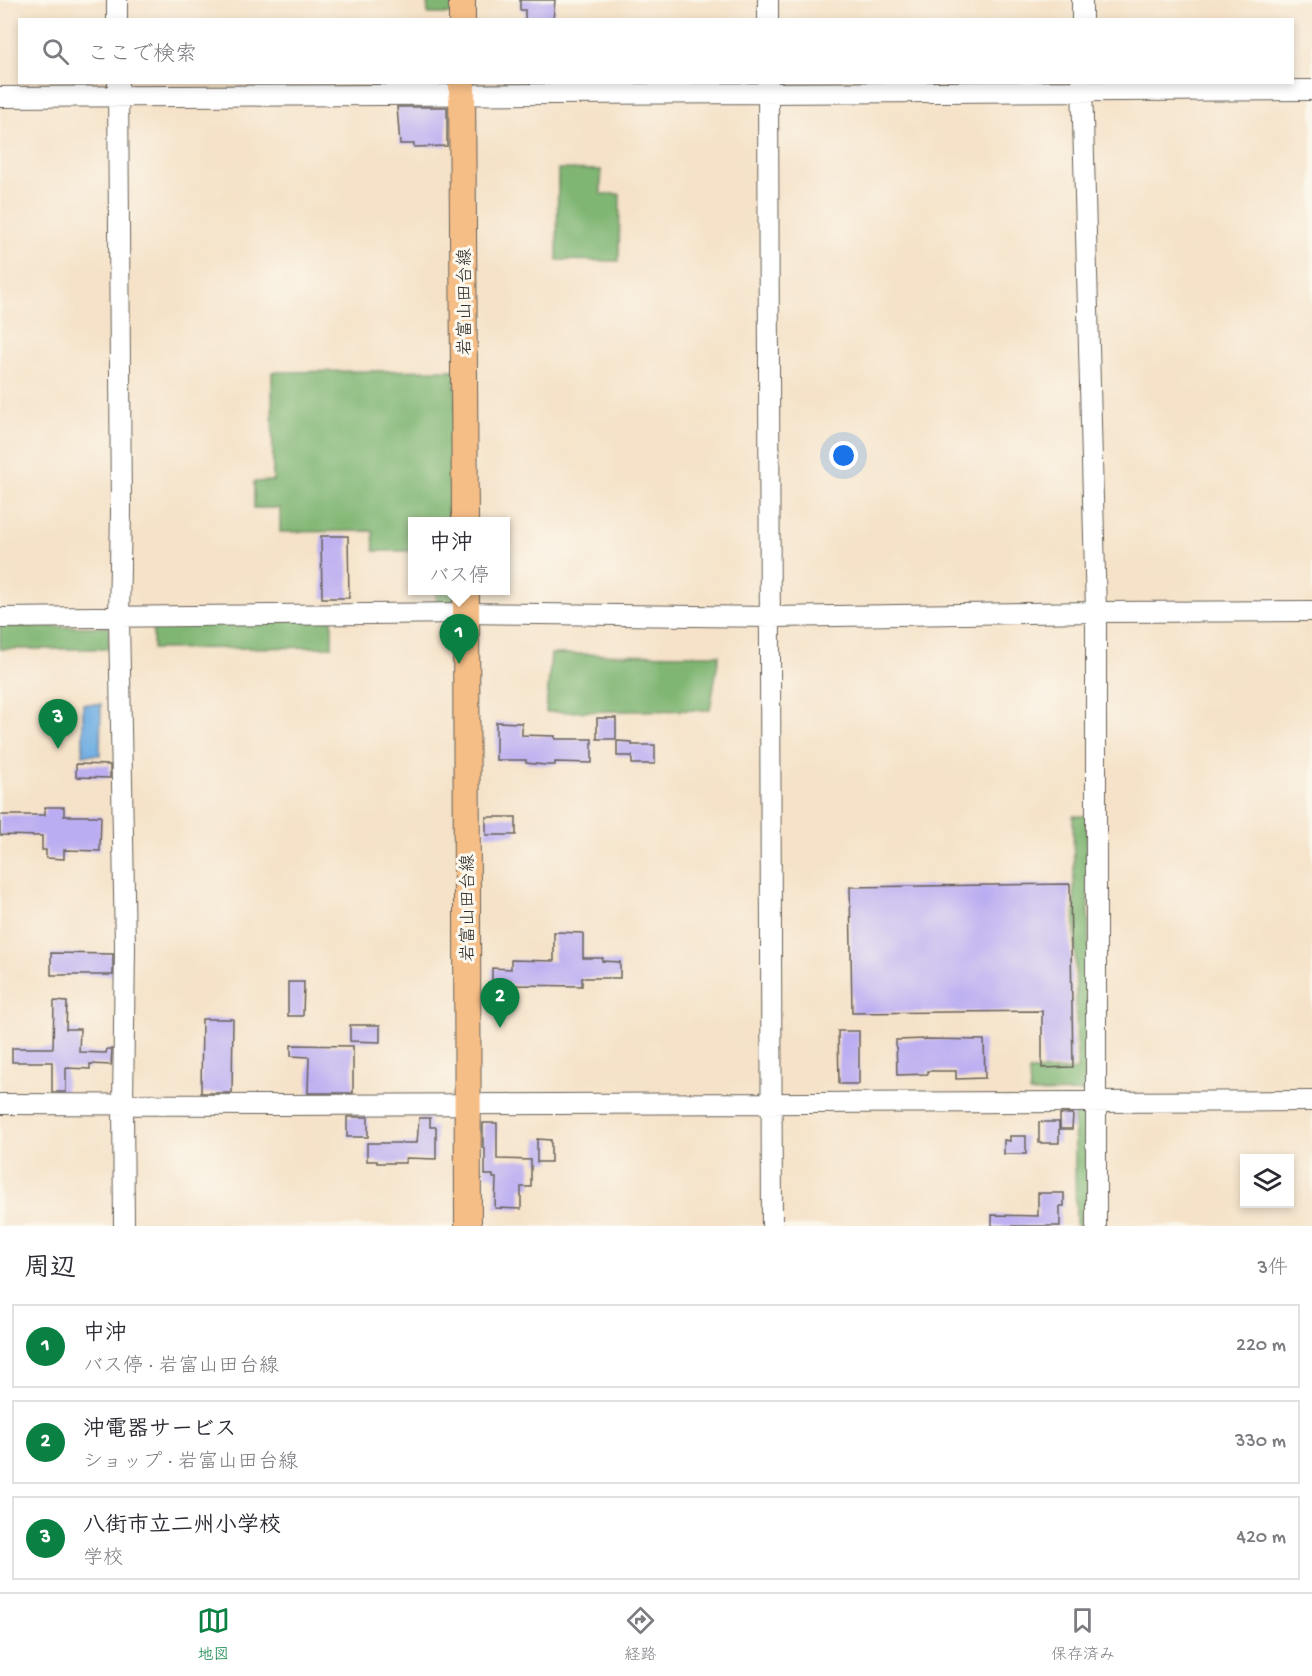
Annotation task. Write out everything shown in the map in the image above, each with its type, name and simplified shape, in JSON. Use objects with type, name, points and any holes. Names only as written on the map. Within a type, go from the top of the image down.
[{"type":"main road","points":[[462,0],[462,18]]},
{"type":"main road","name":"岩富山田台線","points":[[462,88],[465,517]]},
{"type":"main road","name":"岩富山田台線","points":[[466,602],[468,1226]]},
{"type":"street","points":[[117,0],[117,18]]},
{"type":"street","points":[[768,0],[768,18]]},
{"type":"street","points":[[1082,0],[1082,18]]},
{"type":"street","points":[[1082,87],[1096,612],[1096,1226]]},
{"type":"street","points":[[0,97],[118,89],[1082,87],[1312,90]]},
{"type":"street","points":[[768,88],[772,1226]]},
{"type":"street","points":[[118,89],[121,512],[119,618],[125,947],[124,1226]]},
{"type":"street","points":[[0,618],[119,618],[466,602],[771,617],[1312,611]]},
{"type":"street","points":[[0,1104],[467,1105],[1312,1101]]},
{"type":"green space","points":[[427,0],[456,0],[456,14],[428,14]]},
{"type":"green space","points":[[558,169],[601,170],[601,194],[620,194],[619,261],[557,260]]},
{"type":"green space","points":[[455,370],[457,517],[408,517],[408,551],[374,551],[373,531],[280,532],[280,508],[254,508],[254,482],[273,481],[272,372]]},
{"type":"green space","points":[[436,595],[458,595],[458,608],[437,608]]},
{"type":"green space","points":[[332,619],[332,647],[153,649],[153,621]]},
{"type":"green space","points":[[0,626],[109,627],[109,649],[0,649]]},
{"type":"green space","points":[[551,654],[719,655],[710,710],[546,712]]},
{"type":"green space","points":[[1073,816],[1087,816],[1091,1092],[1030,1093],[1029,1071],[1077,1070]]},
{"type":"green space","points":[[1074,1106],[1089,1106],[1090,1226],[1076,1226]]},
{"type":"water","points":[[83,704],[101,704],[100,755],[83,755]]},
{"type":"building","points":[[520,0],[555,0],[553,18],[525,18],[525,10],[520,10]]},
{"type":"building","points":[[397,107],[447,107],[447,146],[414,147],[414,144],[400,144]]},
{"type":"building","points":[[321,536],[348,536],[349,598],[322,598]]},
{"type":"building","points":[[597,718],[616,718],[616,739],[597,739]]},
{"type":"building","points":[[496,722],[522,723],[522,735],[555,736],[555,739],[592,739],[592,763],[555,762],[555,765],[545,765],[526,763],[526,760],[496,760]]},
{"type":"building","points":[[617,741],[632,742],[632,745],[655,745],[655,764],[632,764],[632,756],[617,756]]},
{"type":"building","points":[[76,764],[110,765],[110,778],[76,777]]},
{"type":"building","points":[[45,807],[64,807],[64,816],[101,816],[100,851],[64,850],[64,859],[46,858],[46,850],[42,850],[42,836],[0,835],[0,815],[45,815]]},
{"type":"building","points":[[486,817],[516,817],[516,835],[486,835]]},
{"type":"building","points":[[1070,884],[1073,1067],[1042,1068],[1042,1011],[852,1013],[850,887]]},
{"type":"building","points":[[554,932],[583,933],[583,958],[603,958],[602,961],[620,962],[620,978],[582,978],[582,986],[511,985],[511,983],[492,982],[492,968],[511,969],[511,960],[554,961]]},
{"type":"building","points":[[51,953],[113,954],[113,975],[51,975]]},
{"type":"building","points":[[288,982],[304,982],[303,1016],[288,1016]]},
{"type":"building","points":[[54,1001],[67,1002],[66,1029],[80,1029],[79,1052],[106,1053],[107,1049],[112,1049],[111,1065],[90,1064],[90,1069],[66,1068],[66,1092],[52,1092],[52,1062],[12,1062],[12,1048],[53,1048]]},
{"type":"building","points":[[202,1019],[233,1019],[232,1093],[201,1093]]},
{"type":"building","points":[[350,1025],[380,1025],[380,1042],[350,1041]]},
{"type":"building","points":[[838,1031],[859,1031],[859,1084],[839,1084]]},
{"type":"building","points":[[896,1040],[984,1040],[985,1078],[956,1079],[956,1071],[928,1071],[928,1074],[897,1075]]},
{"type":"building","points":[[291,1045],[353,1046],[353,1093],[308,1093],[309,1057],[291,1056]]},
{"type":"building","points":[[1060,1114],[1073,1114],[1072,1129],[1060,1129]]},
{"type":"building","points":[[347,1117],[368,1117],[368,1137],[347,1137]]},
{"type":"building","points":[[419,1118],[430,1118],[430,1127],[436,1127],[436,1159],[406,1158],[406,1163],[367,1161],[367,1143],[417,1143]]},
{"type":"building","points":[[1039,1122],[1059,1122],[1059,1143],[1039,1143]]},
{"type":"building","points":[[483,1123],[497,1123],[497,1159],[531,1160],[531,1187],[521,1187],[521,1209],[495,1208],[496,1178],[493,1178],[493,1175],[485,1175]]},
{"type":"building","points":[[1010,1136],[1026,1136],[1026,1154],[1004,1154],[1004,1140],[1010,1141]]},
{"type":"building","points":[[537,1139],[551,1140],[551,1162],[537,1162]]},
{"type":"building","points":[[1038,1193],[1064,1193],[1064,1206],[1060,1206],[1060,1226],[992,1226],[992,1215],[1038,1216]]},
{"type":"place","name":"中沖","points":[[459,664]]},
{"type":"place","name":"八街市立二州小学校","points":[[58,749]]},
{"type":"place","name":"沖電器サービス","points":[[500,1028]]}]
